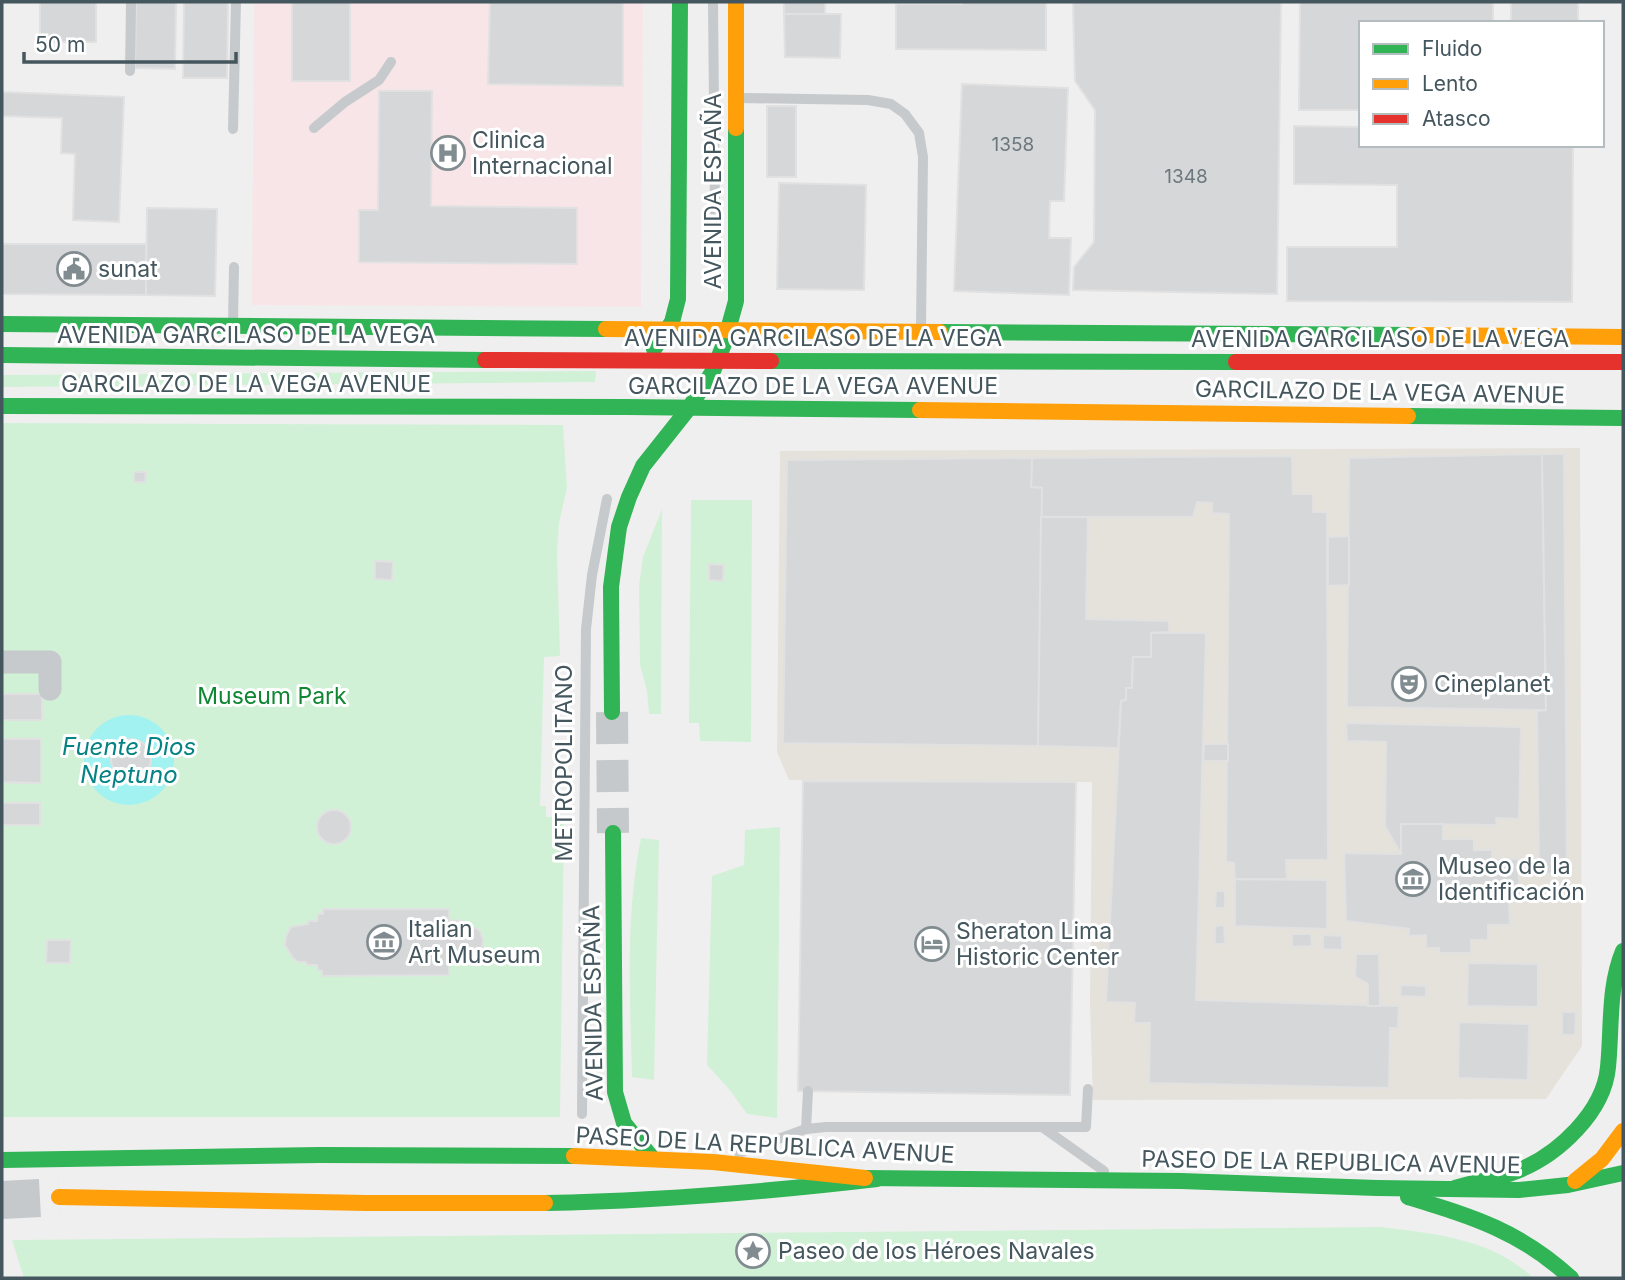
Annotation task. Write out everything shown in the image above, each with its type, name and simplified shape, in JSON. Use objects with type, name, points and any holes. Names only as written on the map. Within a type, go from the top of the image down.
[{"type":"main road","name":"AVENIDA ESPAÑA","points":[[680,2],[678,299],[686,329],[701,360],[711,375],[748,408]]},
{"type":"main road","name":"AVENIDA ESPAÑA","points":[[612,712],[609,585],[612,557],[621,522],[642,467],[711,375],[730,330],[736,302],[736,2]]},
{"type":"main road","name":"AVENIDA ESPAÑA","points":[[643,360],[653,351],[668,329],[678,299]]},
{"type":"main road","points":[[2,324],[1623,337]]},
{"type":"main road","points":[[594,328],[619,360]]},
{"type":"main road","points":[[1570,362],[1597,337]]},
{"type":"main road","points":[[1597,337],[1623,362]]},
{"type":"main road","name":"AVENIDA GARCILASO DE LA VEGA","points":[[2,355],[619,360],[1623,362]]},
{"type":"main road","name":"GARCILAZO DE LA VEGA AVENUE","points":[[2,406],[748,408],[1623,418]]},
{"type":"main road","name":"AVENIDA ESPAÑA","points":[[613,833],[615,1102],[620,1120],[653,1159]]},
{"type":"main road","points":[[1455,1188],[1517,1171],[1542,1158],[1576,1132],[1593,1110],[1608,1071],[1615,970],[1623,951]]},
{"type":"main road","points":[[1568,1185],[1600,1162],[1615,1145],[1623,1130]]},
{"type":"main road","name":"PASEO DE LA REPUBLICA AVENUE","points":[[2,1160],[540,1155],[712,1162],[877,1180],[1118,1181],[1519,1190],[1568,1185],[1623,1173]]},
{"type":"main road","points":[[59,1197],[531,1204],[791,1191],[877,1180]]},
{"type":"main road","points":[[1377,1188],[1506,1229],[1535,1246],[1572,1278]]},
{"type":"street","points":[[2,662],[50,662],[50,689]]},
{"type":"lane","points":[[130,71],[131,2]]},
{"type":"lane","points":[[233,129],[236,2]]},
{"type":"lane","points":[[713,2],[715,212]]},
{"type":"lane","points":[[314,128],[345,102],[379,80],[391,62]]},
{"type":"lane","points":[[736,97],[868,100],[891,104],[905,114],[919,133],[923,157],[921,330]]},
{"type":"lane","points":[[233,326],[234,267]]},
{"type":"lane","name":"METROPOLITANO","points":[[582,1114],[586,629],[592,575],[607,499]]},
{"type":"lane","points":[[712,1162],[806,1129],[1086,1127],[1088,1089]]},
{"type":"lane","points":[[806,1129],[808,1091]]},
{"type":"lane","points":[[1042,1128],[1118,1181]]},
{"type":"shaded area","name":"Clinica Internacional","points":[[254,2],[643,2],[641,307],[252,305]]},
{"type":"shaded area","points":[[1580,448],[1582,1046],[1546,1099],[1093,1100],[1090,1003],[1092,782],[789,780],[777,752],[780,451]]},
{"type":"green space","points":[[596,371],[595,382],[2,387],[2,375]]},
{"type":"green space","name":"Museum Park","points":[[2,423],[563,425],[567,488],[559,523],[557,553],[560,656],[544,657],[540,806],[546,806],[546,817],[564,816],[560,1117],[2,1117]]},
{"type":"green space","points":[[691,500],[752,500],[751,742],[700,741],[699,723],[689,723]]},
{"type":"green space","points":[[662,509],[661,714],[649,714],[647,691],[640,665],[639,586],[643,557]]},
{"type":"green space","points":[[780,827],[777,1118],[747,1114],[707,1065],[712,876],[744,865],[745,830]]},
{"type":"green space","points":[[641,838],[659,840],[654,1080],[632,1077],[631,927]]},
{"type":"green space","name":"Paseo de los Héroes Navales","points":[[1380,1227],[1441,1235],[1481,1246],[1500,1254],[1533,1278],[24,1278],[12,1240]]},
{"type":"water","name":"Fuente Dios Neptuno","points":[[120,715],[138,715],[154,722],[167,735],[174,751],[174,769],[167,785],[154,798],[138,805],[120,805],[104,798],[91,785],[84,769],[84,751],[91,735],[104,722]]},
{"type":"building","points":[[40,2],[96,2],[96,42],[40,42]]},
{"type":"building","points":[[136,2],[176,2],[175,69],[135,68]]},
{"type":"building","points":[[184,2],[228,2],[227,78],[183,78]]},
{"type":"building","points":[[292,2],[350,2],[350,81],[292,81]]},
{"type":"building","points":[[490,2],[623,2],[623,86],[488,84]]},
{"type":"building","points":[[784,2],[825,2],[825,15],[784,14]]},
{"type":"building","points":[[1046,2],[1046,50],[896,49],[896,4]]},
{"type":"building","points":[[1073,2],[1281,2],[1277,294],[1073,290],[1074,267],[1094,242],[1095,110],[1075,81]]},
{"type":"building","points":[[1300,2],[1493,2],[1493,21],[1359,21],[1359,110],[1299,110]]},
{"type":"building","points":[[1511,2],[1578,2],[1578,21],[1511,21]]},
{"type":"building","points":[[784,14],[841,14],[840,58],[785,57]]},
{"type":"building","points":[[962,84],[1068,88],[1064,201],[1050,201],[1049,238],[1071,238],[1069,295],[954,291]]},
{"type":"building","name":"Clinica Internacional","points":[[379,91],[432,91],[431,206],[577,208],[577,264],[359,262],[359,210],[378,210]]},
{"type":"building","points":[[2,92],[124,97],[119,222],[73,220],[75,154],[61,153],[62,118],[2,116]]},
{"type":"building","points":[[767,106],[796,106],[796,177],[767,177]]},
{"type":"building","points":[[1294,126],[1359,127],[1359,147],[1573,147],[1572,302],[1287,301],[1287,247],[1397,247],[1397,185],[1294,184]]},
{"type":"building","points":[[779,183],[866,185],[864,290],[777,289]]},
{"type":"building","name":"sunat","points":[[147,208],[217,209],[215,296],[146,295]]},
{"type":"building","name":"sunat","points":[[2,244],[146,244],[146,295],[2,294]]},
{"type":"building","points":[[1542,454],[1546,710],[1347,707],[1349,458]]},
{"type":"building","points":[[1542,454],[1564,454],[1567,871],[1539,875],[1537,711],[1546,710]]},
{"type":"building","points":[[1292,456],[1293,494],[1313,494],[1313,512],[1327,512],[1328,860],[1286,860],[1287,879],[1235,879],[1234,863],[1226,862],[1229,514],[1212,513],[1212,503],[1197,502],[1193,517],[1041,517],[1042,488],[1031,487],[1032,458]]},
{"type":"building","points":[[1032,458],[1031,487],[1042,488],[1038,746],[783,743],[787,460]]},
{"type":"building","points":[[134,472],[146,472],[145,482],[134,482]]},
{"type":"building","points":[[1041,517],[1088,517],[1086,619],[1169,621],[1169,632],[1151,633],[1151,657],[1133,657],[1132,688],[1126,688],[1126,700],[1121,701],[1118,748],[1038,746]]},
{"type":"building","points":[[1349,536],[1349,585],[1328,586],[1328,537]]},
{"type":"building","points":[[375,561],[393,562],[392,580],[375,579]]},
{"type":"building","points":[[709,564],[724,565],[723,581],[709,580]]},
{"type":"building","points":[[1151,633],[1206,633],[1196,1000],[1399,1006],[1398,1028],[1390,1028],[1389,1088],[1149,1083],[1150,1023],[1134,1023],[1135,1003],[1106,1002],[1121,701],[1126,700],[1126,688],[1132,688],[1133,657],[1151,657]]},
{"type":"building","points":[[2,694],[42,694],[42,720],[2,720]]},
{"type":"building","points":[[2,694],[42,694],[42,720],[2,720]]},
{"type":"building","points":[[1346,723],[1521,727],[1519,819],[1496,818],[1497,825],[1401,824],[1401,854],[1385,826],[1386,742],[1347,741]]},
{"type":"building","points":[[2,739],[41,739],[41,783],[2,782]]},
{"type":"building","points":[[2,739],[41,739],[41,783],[2,782]]},
{"type":"building","points":[[131,739],[145,745],[151,759],[145,773],[131,779],[117,773],[111,759],[117,745]]},
{"type":"building","points":[[1204,744],[1228,744],[1228,761],[1203,761]]},
{"type":"building","points":[[803,781],[1076,782],[1070,1095],[798,1091]]},
{"type":"building","points":[[2,803],[40,803],[40,825],[2,825]]},
{"type":"building","points":[[2,803],[40,803],[40,825],[2,825]]},
{"type":"building","points":[[334,810],[346,815],[351,827],[346,839],[334,844],[322,839],[317,827],[322,815]]},
{"type":"building","points":[[1401,824],[1443,824],[1443,839],[1474,839],[1474,850],[1492,850],[1492,859],[1518,859],[1520,897],[1509,897],[1510,925],[1488,925],[1488,940],[1471,940],[1471,953],[1439,953],[1439,948],[1426,948],[1426,935],[1409,936],[1409,929],[1346,921],[1344,853],[1401,854]]},
{"type":"building","points":[[1235,879],[1327,880],[1327,929],[1235,926]]},
{"type":"building","points":[[1216,891],[1225,891],[1225,908],[1215,908]]},
{"type":"building","name":"Italian Art Museum","points":[[323,909],[449,909],[449,920],[463,921],[480,931],[482,950],[475,959],[449,964],[449,975],[322,976],[317,965],[298,962],[285,945],[291,927],[317,921],[318,914],[323,914]]},
{"type":"building","points":[[1224,925],[1225,944],[1215,944],[1215,926]]},
{"type":"building","points":[[1292,934],[1311,934],[1312,946],[1292,947]]},
{"type":"building","points":[[1323,935],[1342,936],[1342,950],[1323,949]]},
{"type":"building","points":[[47,940],[71,940],[70,963],[46,963]]},
{"type":"building","points":[[1356,954],[1379,954],[1380,1006],[1368,1006],[1368,984],[1355,977]]},
{"type":"building","points":[[1468,963],[1538,964],[1538,1007],[1467,1006]]},
{"type":"building","points":[[1401,985],[1426,986],[1426,997],[1400,996]]},
{"type":"building","points":[[1562,1012],[1576,1012],[1575,1035],[1562,1035]]},
{"type":"building","points":[[1459,1022],[1529,1024],[1528,1080],[1458,1078]]},
{"type":"tunnel","points":[[612,712],[613,833]]},
{"type":"tunnel","points":[[2,1200],[59,1197]]},
{"type":"traffic: fast","points":[[654,349],[672,322],[678,299],[680,2]]},
{"type":"traffic: fast","points":[[612,712],[611,587],[619,527],[643,466],[689,408],[713,371],[736,301],[736,128]]},
{"type":"traffic: fast","points":[[2,324],[606,329]]},
{"type":"traffic: fast","points":[[940,332],[1412,335]]},
{"type":"traffic: fast","points":[[2,355],[485,360]]},
{"type":"traffic: fast","points":[[771,361],[1236,362]]},
{"type":"traffic: fast","points":[[2,406],[920,410]]},
{"type":"traffic: fast","points":[[1408,416],[1623,418]]},
{"type":"traffic: fast","points":[[613,833],[615,1092],[624,1123],[653,1159]]},
{"type":"traffic: fast","points":[[1455,1188],[1509,1174],[1533,1164],[1563,1143],[1588,1115],[1605,1084],[1613,993],[1623,951]]},
{"type":"traffic: fast","points":[[2,1160],[320,1155],[574,1156]]},
{"type":"traffic: fast","points":[[1377,1188],[1519,1190],[1568,1185],[1623,1173]]},
{"type":"traffic: fast","points":[[865,1178],[1181,1181],[1377,1188]]},
{"type":"traffic: fast","points":[[545,1203],[711,1195],[877,1179]]},
{"type":"traffic: fast","points":[[1408,1197],[1495,1227],[1533,1248],[1571,1278]]},
{"type":"traffic: slow","points":[[736,2],[736,128]]},
{"type":"traffic: slow","points":[[606,329],[940,332]]},
{"type":"traffic: slow","points":[[1412,335],[1623,337]]},
{"type":"traffic: slow","points":[[920,410],[1408,416]]},
{"type":"traffic: slow","points":[[1575,1181],[1602,1159],[1623,1131]]},
{"type":"traffic: slow","points":[[574,1156],[713,1162],[865,1178]]},
{"type":"traffic: slow","points":[[59,1197],[366,1203],[545,1203]]},
{"type":"traffic: jam","points":[[485,360],[771,361]]},
{"type":"traffic: jam","points":[[1236,362],[1623,362]]},
{"type":"place","name":"Clinica Internacional","points":[[448,153]]},
{"type":"place","name":"sunat","points":[[74,269]]},
{"type":"place","name":"Cineplanet","points":[[1409,684]]},
{"type":"place","name":"Museo de la Identificación","points":[[1413,879]]},
{"type":"place","name":"Italian Art Museum","points":[[384,942]]},
{"type":"place","name":"Sheraton Lima Historic Center","points":[[932,944]]},
{"type":"place","name":"Paseo de los Héroes Navales","points":[[753,1251]]}]
